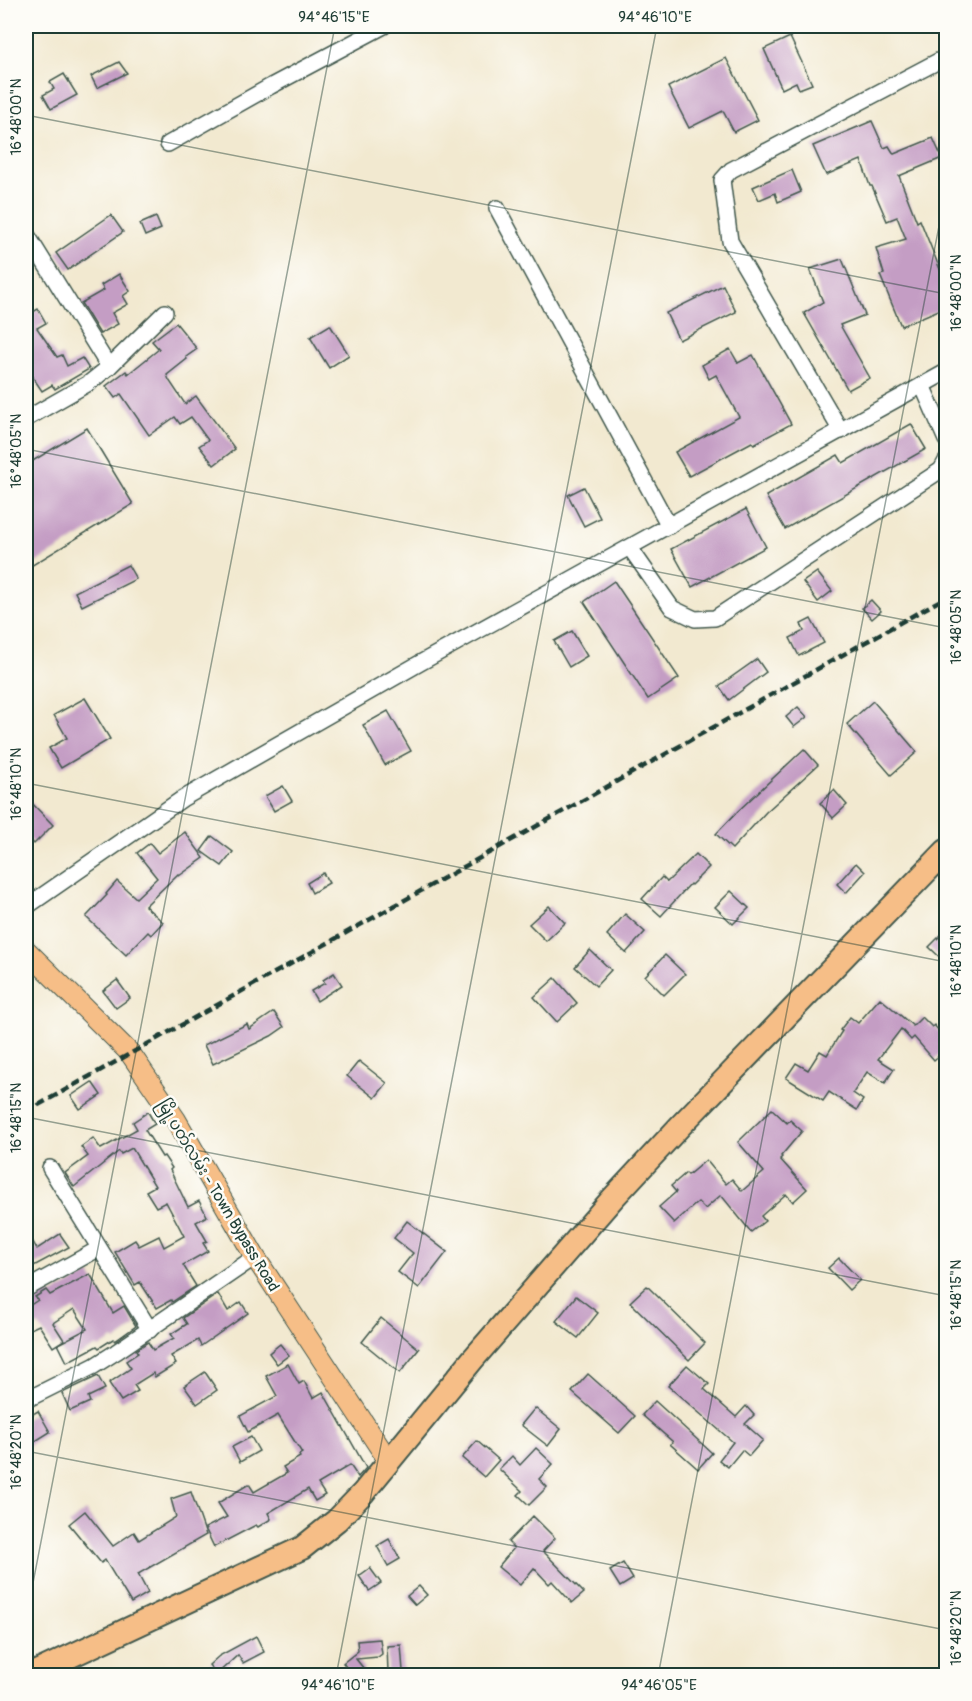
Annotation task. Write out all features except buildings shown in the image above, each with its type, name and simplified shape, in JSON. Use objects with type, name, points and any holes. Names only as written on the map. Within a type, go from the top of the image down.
[{"type":"highway","points":[[28,1676],[302,1548],[337,1520],[363,1493],[473,1359],[613,1198],[946,852]]},
{"type":"main road","name":"မြို့ပတ်လမ်း - Town Bypass Road","points":[[26,950],[130,1053],[176,1120],[255,1257],[388,1460]]},
{"type":"street","points":[[168,144],[384,26]]},
{"type":"street","points":[[842,431],[730,241],[722,180],[731,170],[946,57]]},
{"type":"street","points":[[497,208],[669,526]]},
{"type":"street","points":[[26,233],[109,367]]},
{"type":"street","points":[[26,419],[89,383],[109,367],[165,312]]},
{"type":"street","points":[[26,908],[182,799],[420,663],[946,372]]},
{"type":"street","points":[[922,385],[946,440]]},
{"type":"street","points":[[630,548],[672,608],[696,619],[715,618],[941,470],[946,461]]},
{"type":"street","points":[[50,1168],[150,1330]]},
{"type":"street","points":[[26,1289],[98,1249]]},
{"type":"street","points":[[26,1400],[94,1366],[255,1257]]},
{"type":"railway","points":[[26,1112],[946,597]]}]
